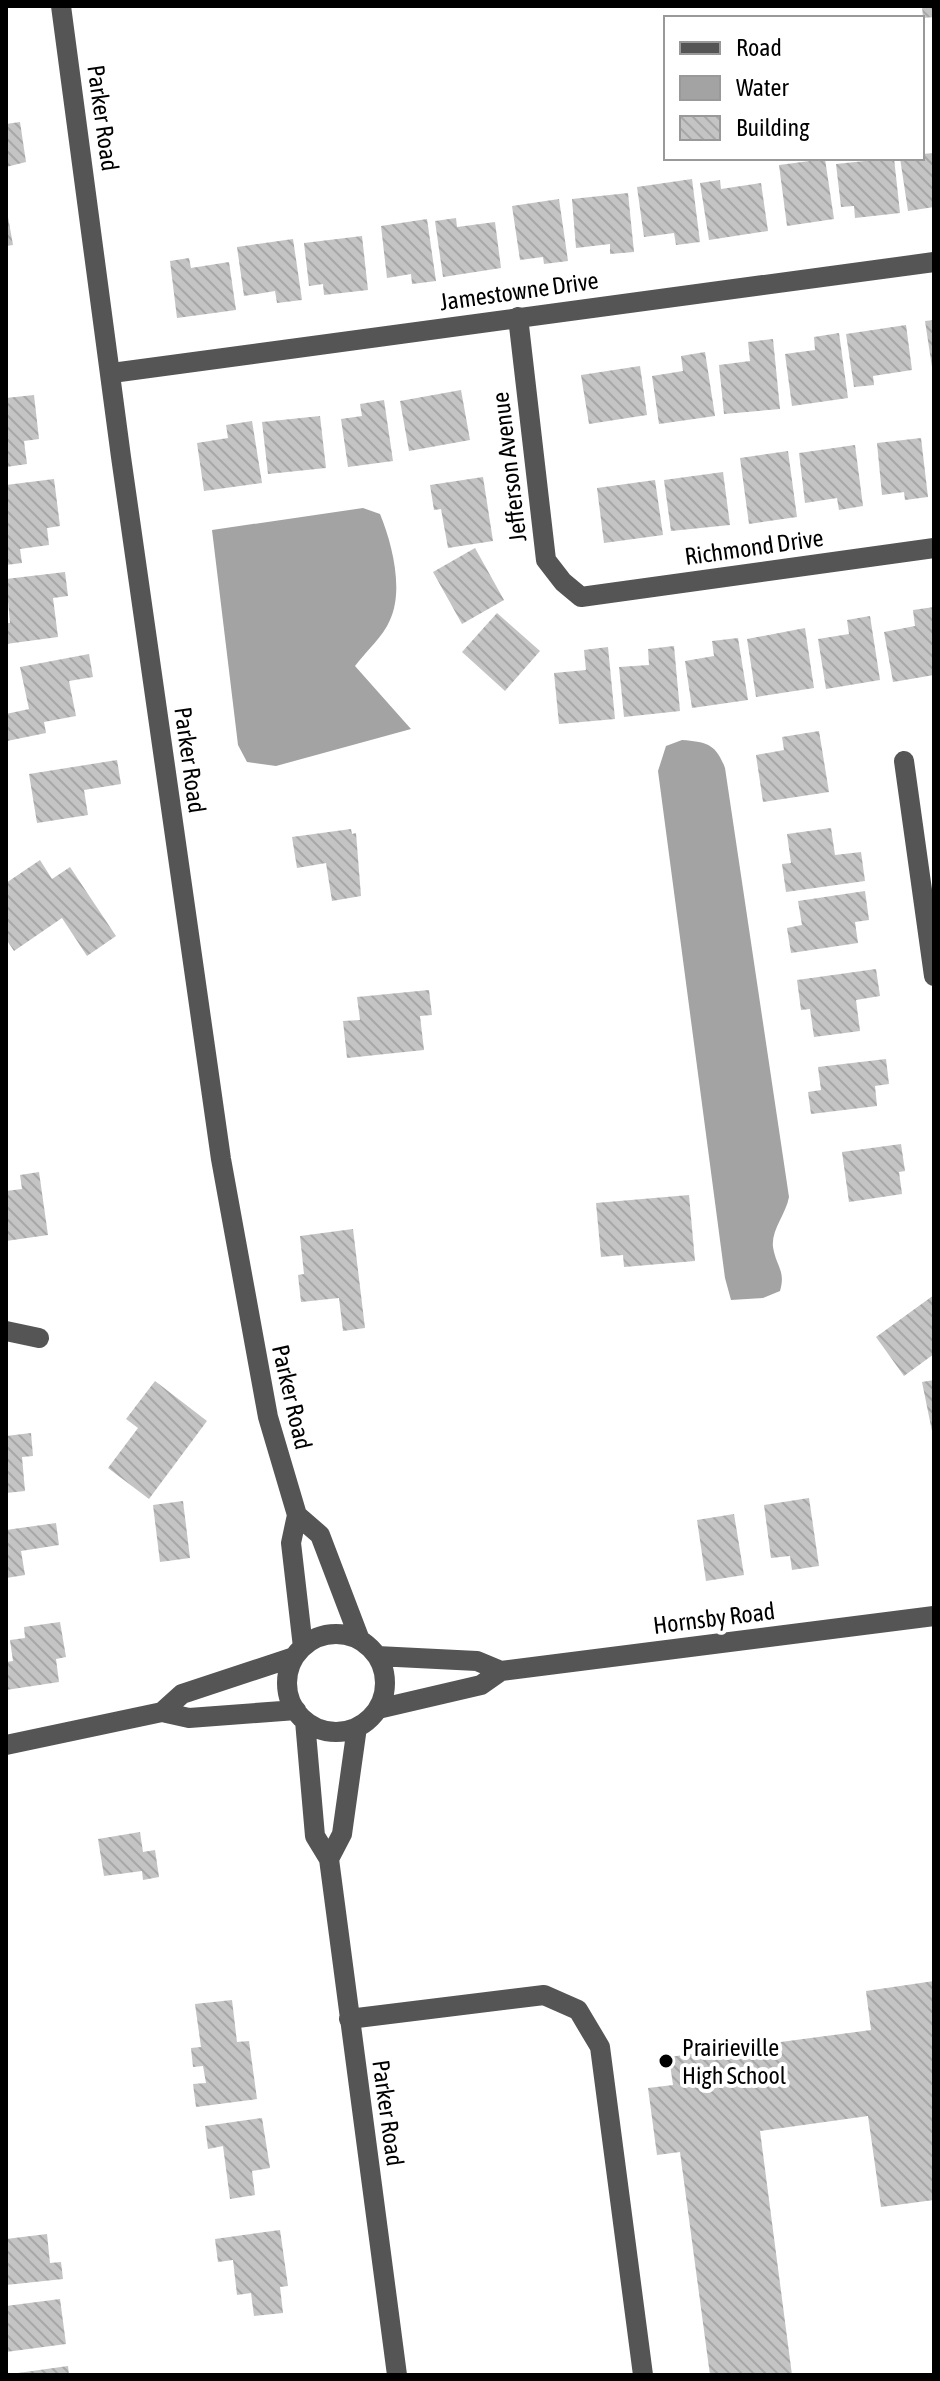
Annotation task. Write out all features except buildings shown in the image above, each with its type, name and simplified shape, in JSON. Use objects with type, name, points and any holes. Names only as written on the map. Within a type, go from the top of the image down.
[{"type":"street","name":"Parker Road","points":[[61,6],[121,457],[221,1159],[265,1401],[297,1515],[291,1543],[299,1652]]},
{"type":"street","name":"Jamestowne Drive","points":[[112,373],[934,262]]},
{"type":"street","name":"Jefferson Avenue","points":[[518,317],[546,560],[563,582],[581,597]]},
{"type":"street","name":"Richmond Drive","points":[[581,597],[934,548]]},
{"type":"street","points":[[904,761],[934,976]]},
{"type":"street","points":[[6,1331],[39,1338]]},
{"type":"street","name":"Parker Road","points":[[297,1515],[320,1535],[360,1640]]},
{"type":"street","name":"Hornsby Road","points":[[378,1709],[481,1685],[501,1671],[934,1616]]},
{"type":"street","points":[[6,1745],[162,1712],[189,1718],[300,1716],[330,1732],[344,1732],[357,1727],[378,1709],[384,1696],[385,1682],[377,1656],[360,1640],[351,1635],[328,1635],[315,1639],[299,1652],[182,1694],[162,1712]]},
{"type":"street","points":[[299,1652],[287,1684],[300,1716]]},
{"type":"street","name":"Hornsby Road","points":[[377,1656],[477,1661],[501,1671]]},
{"type":"street","name":"Parker Road","points":[[300,1716],[315,1836],[329,1859],[397,2375]]},
{"type":"street","name":"Parker Road","points":[[329,1859],[342,1834],[357,1727]]},
{"type":"street","points":[[349,2019],[544,1995],[578,2010],[600,2047],[643,2375]]},
{"type":"water","points":[[363,508],[380,514],[395,567],[396,595],[387,626],[355,666],[411,729],[276,766],[247,762],[238,745],[212,530]]},
{"type":"water","points":[[682,740],[710,746],[725,768],[789,1197],[773,1241],[782,1284],[780,1291],[763,1298],[731,1300],[725,1278],[658,771],[666,746]]},
{"type":"place","name":"Prairieville High School","points":[[666,2061]]}]
